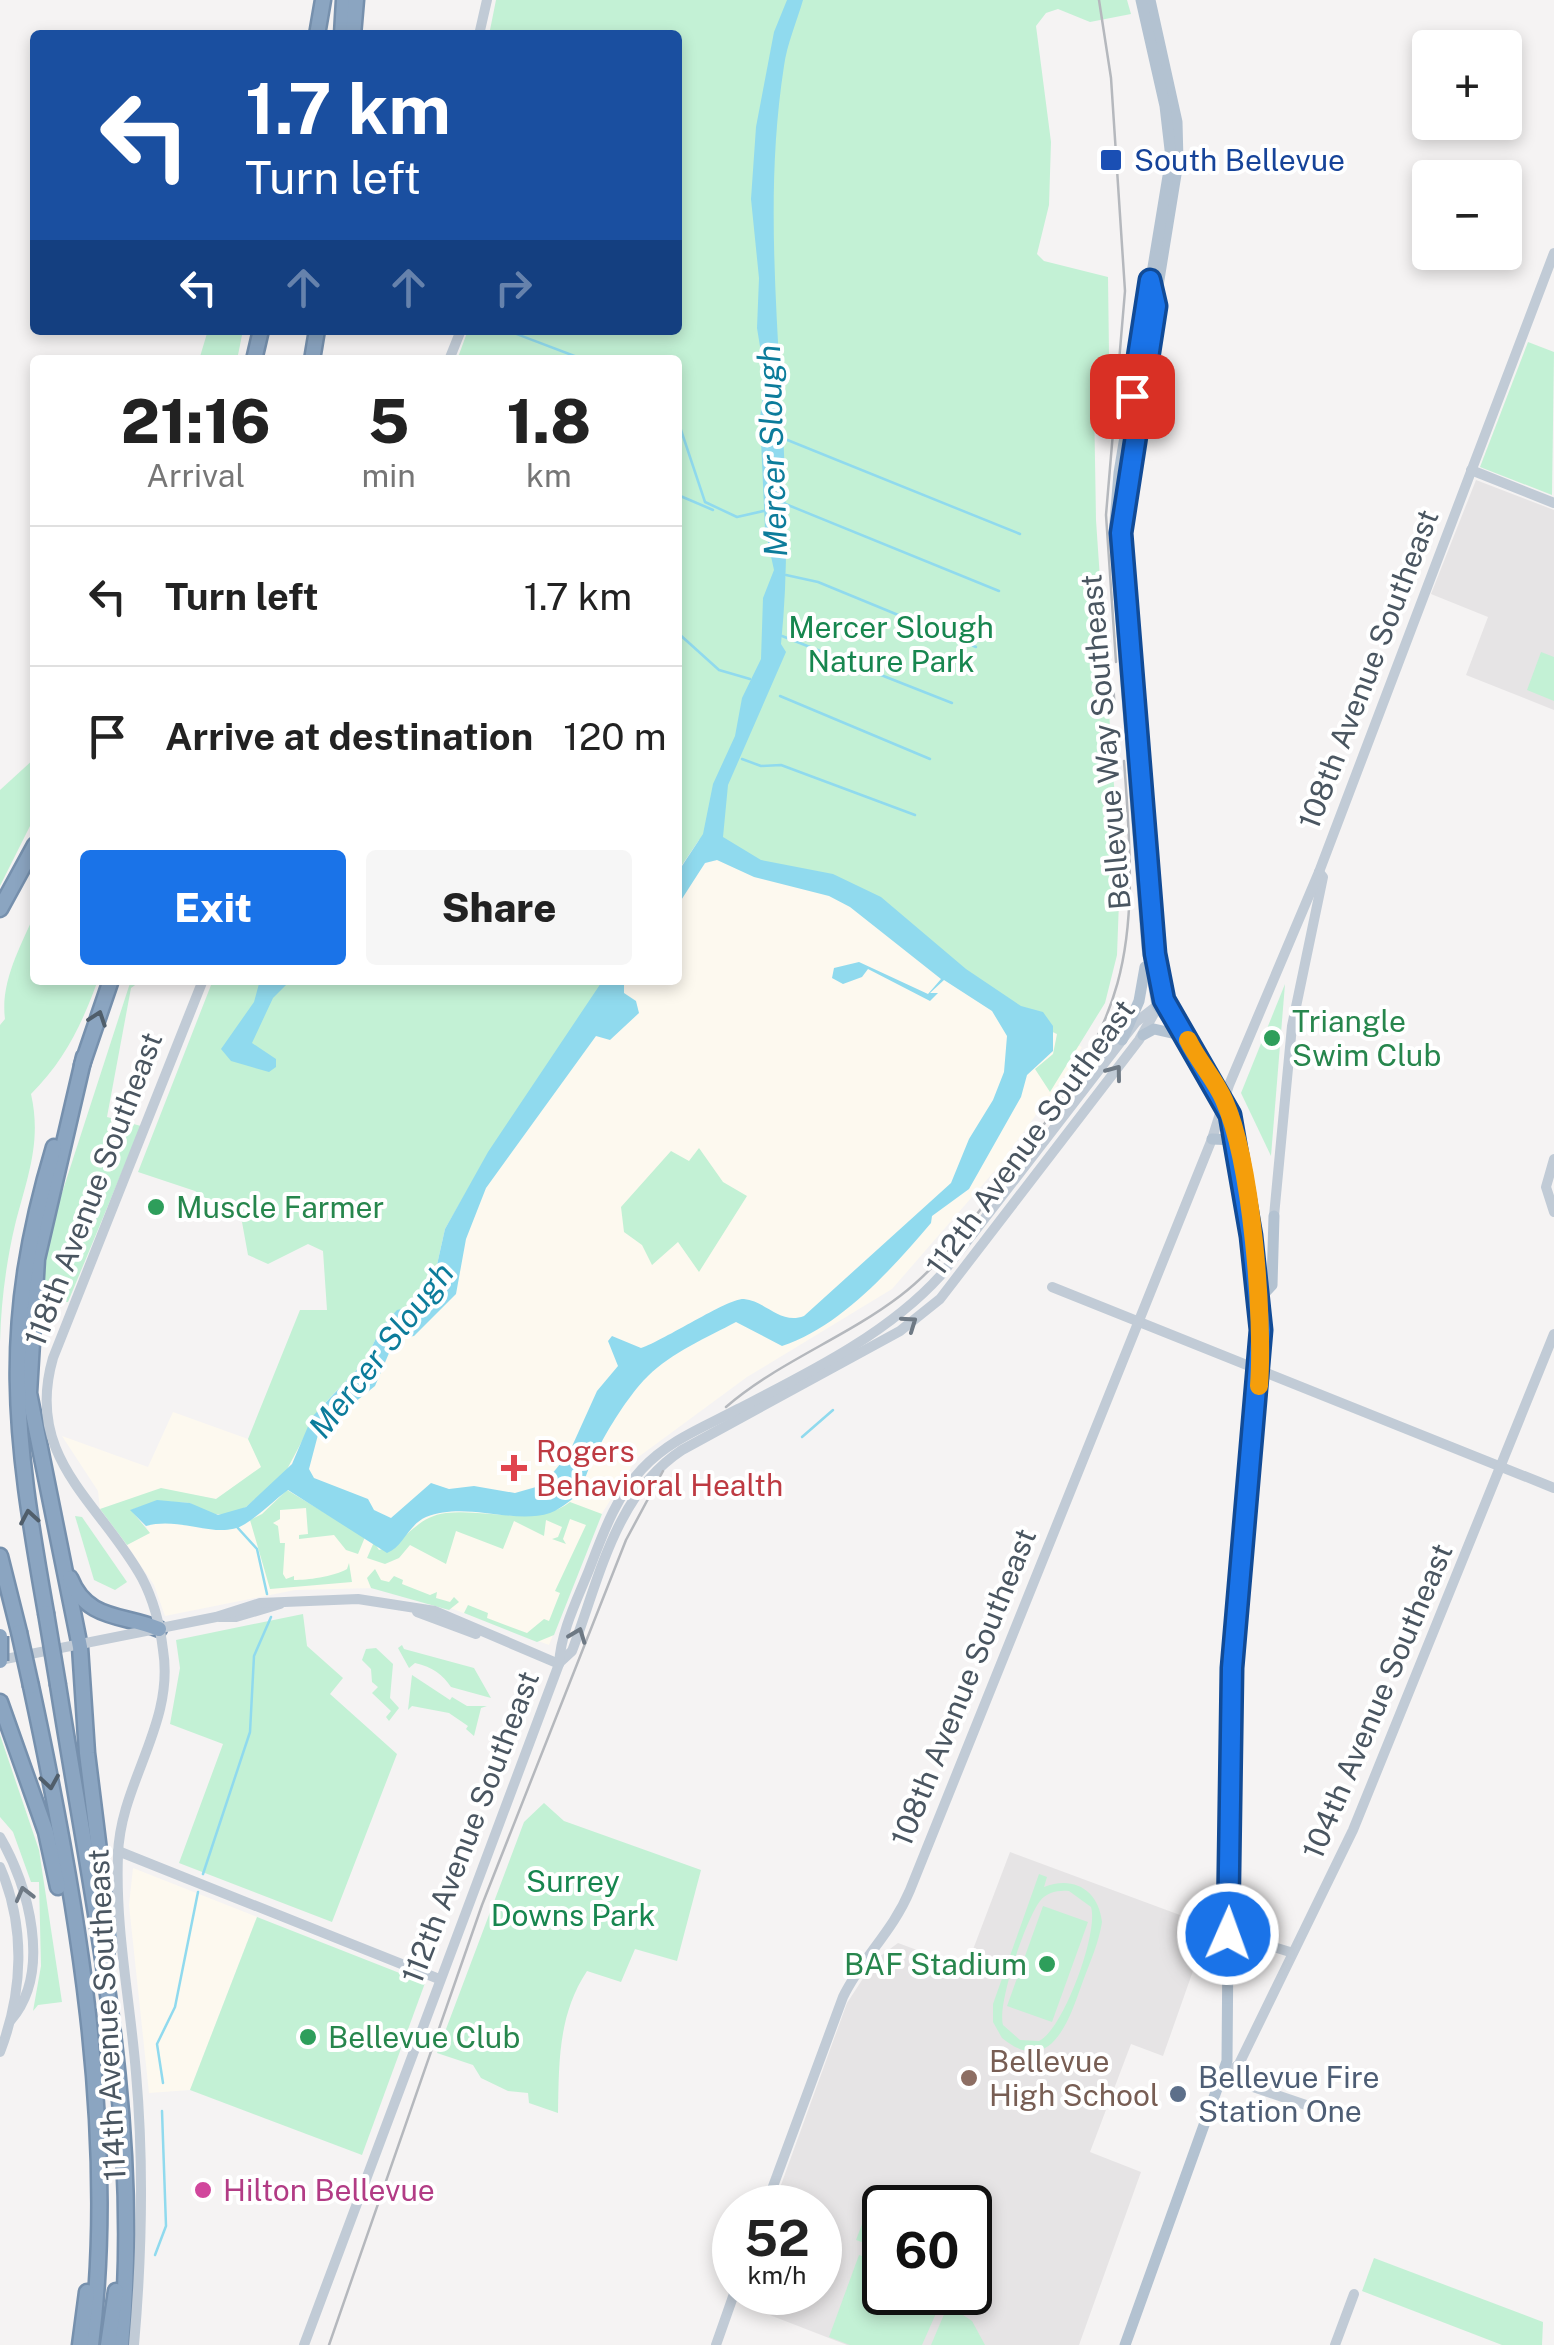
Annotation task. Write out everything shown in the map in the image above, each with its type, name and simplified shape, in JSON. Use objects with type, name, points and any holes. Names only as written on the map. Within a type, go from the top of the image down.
[{"type":"highway","points":[[318,30],[323,0]]},
{"type":"highway","points":[[342,30],[344,0]]},
{"type":"highway","points":[[353,30],[356,0]]},
{"type":"highway","points":[[0,909],[30,854]]},
{"type":"highway","points":[[109,985],[32,1220],[14,1322],[16,1430],[104,1961],[121,2128],[121,2345]]},
{"type":"highway","points":[[84,1057],[40,1244],[30,1318],[32,1420],[80,1647],[110,1938],[104,1961]]},
{"type":"highway","points":[[56,1540],[74,1590],[87,1604],[104,1616],[159,1629]]},
{"type":"highway","points":[[0,1556],[31,1686],[84,1998],[101,2172],[91,2345]]},
{"type":"highway","points":[[0,1636],[0,1660]]},
{"type":"highway","points":[[0,1702],[46,1832],[84,1998]]},
{"type":"highway","points":[[80,2345],[101,2172]]},
{"type":"highway","points":[[108,2345],[123,2215]]},
{"type":"main road","name":"Bellevue Way Southeast","points":[[1126,2345],[1224,2077],[1232,1668],[1260,1372],[1258,1299],[1236,1140],[1224,1099],[1161,1003],[1155,954],[1121,533],[1177,176],[1178,137],[1150,20],[1141,0]]},
{"type":"main road","name":"Bellevue Way Southeast","points":[[1150,0],[1170,158],[1114,534],[1147,948],[1161,1003],[1176,1034],[1196,1058]]},
{"type":"main road","points":[[1150,280],[1156,306]]},
{"type":"main road","points":[[1122,1040],[1139,1001],[1147,948]]},
{"type":"main road","points":[[1143,1034],[1154,1029],[1176,1034]]},
{"type":"main road","points":[[1212,1138],[1236,1140]]},
{"type":"main road","points":[[1258,1299],[1272,1286],[1274,1216]]},
{"type":"street","points":[[481,30],[487,0]]},
{"type":"street","name":"108th Avenue Southeast","points":[[1194,1176],[1194,1166],[1319,872],[1554,253]]},
{"type":"street","points":[[1471,470],[1554,502]]},
{"type":"street","points":[[1274,1216],[1292,1026],[1323,877],[1319,872]]},
{"type":"street","name":"118th Avenue Southeast","points":[[159,1629],[144,1582],[59,1460],[48,1428],[46,1397],[54,1357],[201,985]]},
{"type":"street","name":"112th Avenue Southeast","points":[[559,1664],[572,1651],[625,1511],[652,1473],[682,1450],[900,1331],[928,1310],[948,1290],[1143,1034],[1161,1003]]},
{"type":"street","name":"112th Avenue Southeast","points":[[304,2345],[559,1664],[560,1646],[608,1522],[640,1472],[683,1436],[790,1382],[912,1305],[941,1275],[1122,1040],[1141,1017],[1161,1003]]},
{"type":"street","name":"108th Avenue Southeast","points":[[773,2185],[843,1996],[856,1972],[892,1930],[910,1890],[1212,1138],[1224,1099]]},
{"type":"street","points":[[1554,1159],[1546,1180],[1554,1212]]},
{"type":"street","points":[[1052,1287],[1554,1488]]},
{"type":"street","name":"104th Avenue Southeast","points":[[1224,2077],[1239,2064],[1290,1952],[1353,1830],[1503,1468],[1554,1334]]},
{"type":"street","points":[[0,1660],[216,1617],[260,1602],[358,1599],[408,1608],[455,1629],[559,1664]]},
{"type":"street","name":"114th Avenue Southeast","points":[[134,2345],[142,2169],[132,2025],[118,1917],[118,1852],[166,1690],[159,1629]]},
{"type":"street","points":[[0,1837],[19,1874],[31,1928],[29,1983],[22,2008],[6,2018]]},
{"type":"street","points":[[118,1852],[439,1979]]},
{"type":"street","points":[[0,1867],[18,1932],[0,2052]]},
{"type":"street","points":[[1228,1934],[1290,1952]]},
{"type":"street","points":[[1224,2077],[1306,2105]]},
{"type":"street","points":[[1335,2345],[1354,2294]]},
{"type":"street","points":[[716,2345],[727,2315]]},
{"type":"shaded area","points":[[1476,480],[1554,510],[1554,710],[1466,675],[1488,617],[1431,594]]},
{"type":"shaded area","points":[[717,860],[843,890],[1009,1011],[1082,1047],[998,1167],[892,1289],[747,1377],[637,1458],[599,1518],[549,1645],[421,1597],[375,1588],[295,1590],[165,1616],[154,1585],[127,1545],[149,1533],[146,1526],[154,1524],[174,1520],[203,1529],[316,1424],[616,985],[682,985],[682,892],[706,863]]},
{"type":"shaded area","points":[[173,1412],[248,1439],[262,1467],[216,1499],[161,1489],[100,1509],[98,1491],[62,1436],[148,1467]]},
{"type":"shaded area","name":"Bellevue High School","points":[[1010,1852],[1215,1928],[1206,1934],[1163,2056],[1131,2044],[1090,2152],[1141,2172],[1079,2345],[847,2345],[770,2315],[842,2315],[842,2185],[781,2185],[847,2003],[875,1960],[898,1943],[966,1968]]},
{"type":"shaded area","points":[[133,1868],[257,1917],[190,2090],[149,2093],[129,1905]]},
{"type":"green space","name":"Mercer Slough Nature Park","points":[[496,0],[1127,0],[1131,14],[1090,22],[1058,9],[1046,13],[1036,26],[1051,142],[1049,205],[1037,254],[1044,261],[1108,277],[1109,354],[1102,399],[1094,399],[1096,520],[1120,874],[1117,955],[1105,1003],[1050,1092],[1035,1069],[1053,1054],[1057,1034],[1009,1011],[843,890],[699,840],[682,865],[682,355],[459,355],[466,335],[682,335],[682,30],[490,30]]},
{"type":"green space","points":[[206,335],[242,335],[238,355],[200,355]]},
{"type":"green space","points":[[1528,342],[1554,352],[1552,495],[1480,467]]},
{"type":"green space","points":[[1541,652],[1554,657],[1554,701],[1527,690]]},
{"type":"green space","points":[[30,763],[30,826],[0,886],[0,790]]},
{"type":"green space","points":[[30,924],[30,985],[96,985],[71,1041],[31,1094],[34,1144],[9,1254],[0,1342],[0,1025],[5,1019],[6,991]]},
{"type":"green space","name":"Triangle Swim Club","points":[[1285,984],[1271,1156],[1241,1093]]},
{"type":"green space","points":[[129,985],[135,985],[131,988],[107,1117],[141,1126],[68,1302],[49,1301],[46,1326],[36,1325],[49,1233]]},
{"type":"green space","points":[[211,985],[603,985],[484,1161],[445,1229],[434,1278],[413,1306],[381,1328],[365,1361],[319,1409],[284,1475],[246,1507],[228,1515],[208,1514],[190,1503],[157,1501],[131,1510],[150,1533],[127,1545],[100,1509],[161,1488],[216,1499],[261,1467],[248,1439],[300,1310],[327,1310],[323,1251],[308,1244],[268,1264],[248,1255],[242,1222],[195,1191],[138,1172]]},
{"type":"green space","points":[[699,1148],[723,1182],[747,1196],[699,1272],[678,1242],[652,1265],[642,1245],[624,1232],[621,1207],[671,1151],[689,1161]]},
{"type":"green space","points":[[287,1490],[365,1537],[358,1554],[346,1550],[334,1535],[299,1539],[299,1535],[308,1534],[306,1508],[280,1510],[280,1519],[273,1523],[278,1526],[280,1543],[285,1543],[286,1579],[328,1576],[347,1569],[349,1563],[352,1582],[270,1589],[250,1520]]},
{"type":"green space","points":[[570,1502],[602,1514],[554,1635],[537,1642],[464,1613],[468,1605],[488,1613],[487,1618],[527,1633],[544,1619],[549,1621],[560,1593],[555,1591],[586,1525],[570,1519],[563,1539],[566,1544],[552,1539],[558,1537],[562,1527],[546,1520],[544,1536],[514,1521],[503,1549],[456,1531],[446,1564],[410,1545],[399,1558],[385,1564],[367,1558],[374,1542],[379,1550],[388,1547],[435,1515],[461,1512],[526,1516],[557,1510]]},
{"type":"green space","points":[[75,1516],[82,1517],[127,1582],[115,1590],[94,1580]]},
{"type":"green space","points":[[375,1569],[381,1580],[389,1582],[394,1576],[403,1580],[402,1584],[430,1595],[437,1592],[436,1598],[450,1602],[454,1597],[459,1602],[449,1610],[371,1588],[367,1578]]},
{"type":"green space","points":[[303,1614],[307,1646],[343,1678],[330,1694],[397,1754],[332,1922],[179,1863],[223,1744],[170,1724],[180,1668],[176,1640]]},
{"type":"green space","points":[[402,1645],[404,1649],[474,1668],[491,1698],[451,1687],[427,1667],[415,1663],[409,1668],[398,1648]]},
{"type":"green space","points":[[376,1648],[393,1664],[390,1698],[399,1708],[389,1721],[386,1717],[391,1711],[372,1693],[378,1687],[372,1682],[371,1669],[362,1660],[366,1649]]},
{"type":"green space","points":[[412,1675],[450,1700],[452,1697],[467,1706],[487,1706],[481,1708],[474,1736],[466,1729],[468,1726],[449,1713],[412,1706],[408,1710]]},
{"type":"green space","points":[[0,1735],[39,1850],[62,2002],[38,2005],[33,2011],[41,1966],[39,1882],[31,1882],[13,1832],[0,1817]]},
{"type":"green space","name":"Surrey Downs Park","points":[[544,1803],[564,1821],[701,1870],[677,1961],[635,1949],[621,1982],[587,1971],[565,2022],[558,2113],[529,2103],[528,2093],[508,2091],[481,2078],[473,2065],[437,2053],[524,1822]]},
{"type":"green space","points":[[1039,1874],[1047,1877],[1044,1887],[1065,1883],[1083,1888],[1096,1901],[1101,1929],[1072,2011],[1056,2038],[1034,2051],[1019,2049],[1002,2038],[993,2022],[993,2004]],"holes":[[[1061,1891],[1069,1891],[1091,1907],[1090,1937],[1077,1979],[1058,2019],[1039,2041],[1020,2040],[1003,2025],[1002,2014],[1014,1962],[1034,1911],[1046,1895]]]},
{"type":"green space","points":[[1043,1906],[1088,1922],[1052,2022],[1007,2006]]},
{"type":"green space","name":"Bellevue Club","points":[[257,1917],[425,1983],[362,2155],[190,2090]]},
{"type":"green space","points":[[859,2255],[862,2315],[935,2315],[922,2345],[850,2345],[829,2337],[837,2315],[842,2315],[842,2301]]},
{"type":"green space","points":[[1374,2258],[1543,2322],[1542,2345],[1502,2345],[1362,2291]]},
{"type":"green space","points":[[944,2315],[963,2315],[972,2321],[985,2345],[931,2345]]},
{"type":"water","name":"Mercer Slough","points":[[787,0],[803,0],[784,66],[774,210],[786,500],[781,644],[786,652],[728,785],[723,837],[761,860],[833,874],[881,897],[966,969],[1021,1006],[1043,1012],[1053,1026],[1053,1051],[1027,1075],[1021,1097],[969,1189],[932,1216],[931,1223],[864,1295],[824,1326],[782,1346],[736,1322],[668,1360],[648,1376],[618,1414],[591,1464],[582,1492],[555,1511],[521,1516],[457,1511],[426,1517],[387,1553],[288,1490],[234,1529],[146,1526],[130,1510],[157,1500],[190,1503],[218,1515],[246,1507],[292,1464],[312,1417],[365,1361],[381,1328],[397,1310],[413,1306],[434,1278],[445,1229],[488,1152],[600,985],[624,985],[624,993],[636,1001],[639,1013],[610,1040],[596,1036],[486,1188],[466,1239],[456,1294],[414,1336],[395,1339],[375,1386],[319,1431],[309,1469],[314,1478],[368,1499],[374,1510],[391,1518],[431,1483],[449,1489],[474,1486],[515,1493],[543,1485],[569,1453],[597,1391],[618,1366],[608,1341],[612,1336],[641,1348],[744,1299],[780,1315],[804,1316],[951,1183],[969,1139],[993,1100],[1004,1072],[1007,1036],[992,1011],[944,980],[930,993],[938,993],[930,1001],[868,969],[862,977],[843,984],[832,978],[834,968],[859,962],[928,994],[941,979],[850,907],[829,896],[754,877],[717,860],[705,863],[682,899],[682,866],[703,834],[713,784],[735,736],[742,698],[761,659],[763,598],[774,570],[765,529],[760,418],[765,377],[757,328],[759,278],[751,199],[756,127],[774,32]]},
{"type":"water","points":[[259,985],[286,985],[273,998],[252,1043],[276,1059],[276,1067],[269,1072],[231,1061],[221,1049],[254,1002]]},
{"type":"waterway","points":[[519,335],[572,355]]},
{"type":"waterway","points":[[682,433],[705,502],[737,517],[768,510]]},
{"type":"waterway","points":[[780,437],[1020,534]]},
{"type":"waterway","points":[[682,497],[713,510]]},
{"type":"waterway","points":[[783,503],[999,591]]},
{"type":"waterway","points":[[786,575],[818,582],[976,647]]},
{"type":"waterway","points":[[782,636],[952,703]]},
{"type":"waterway","points":[[682,637],[719,670],[750,679]]},
{"type":"waterway","points":[[780,696],[930,759]]},
{"type":"waterway","points":[[742,759],[761,766],[781,765],[915,815]]},
{"type":"waterway","points":[[802,1437],[833,1410]]},
{"type":"waterway","points":[[237,1527],[257,1549],[267,1594]]},
{"type":"waterway","points":[[203,1874],[250,1732],[254,1656],[271,1617]]},
{"type":"waterway","points":[[163,2083],[157,2044],[175,2007],[198,1892]]},
{"type":"waterway","points":[[155,2255],[166,2226],[162,2111]]},
{"type":"tram line","points":[[1099,0],[1111,78],[1125,291],[1106,515],[1116,662]]},
{"type":"tram line","points":[[1113,684],[1115,710]]},
{"type":"tram line","points":[[726,1407],[767,1377],[879,1311],[930,1270],[1005,1177],[1079,1072],[1102,1027],[1117,984],[1126,938],[1130,888],[1124,761]]},
{"type":"tram line","points":[[329,2345],[482,1905],[626,1540],[663,1471]]},
{"type":"slow traffic","points":[[1188,1040],[1224,1099],[1236,1140],[1261,1330],[1259,1386]]},
{"type":"place","name":"South Bellevue","points":[[1111,160]]},
{"type":"place","name":"Triangle Swim Club","points":[[1272,1038]]},
{"type":"place","name":"Muscle Farmer","points":[[156,1207]]},
{"type":"place","name":"Rogers Behavioral Health","points":[[514,1468]]},
{"type":"place","name":"BAF Stadium","points":[[1047,1964]]},
{"type":"place","name":"Bellevue Club","points":[[308,2037]]},
{"type":"place","name":"Bellevue High School","points":[[969,2078]]},
{"type":"place","name":"Bellevue Fire Station One","points":[[1178,2094]]},
{"type":"place","name":"Hilton Bellevue","points":[[203,2190]]},
{"type":"route","points":[[1132,396],[1150,280],[1156,306],[1121,533],[1155,954],[1164,1000],[1230,1115],[1251,1236],[1261,1330],[1230,1701],[1228,1934]]}]
